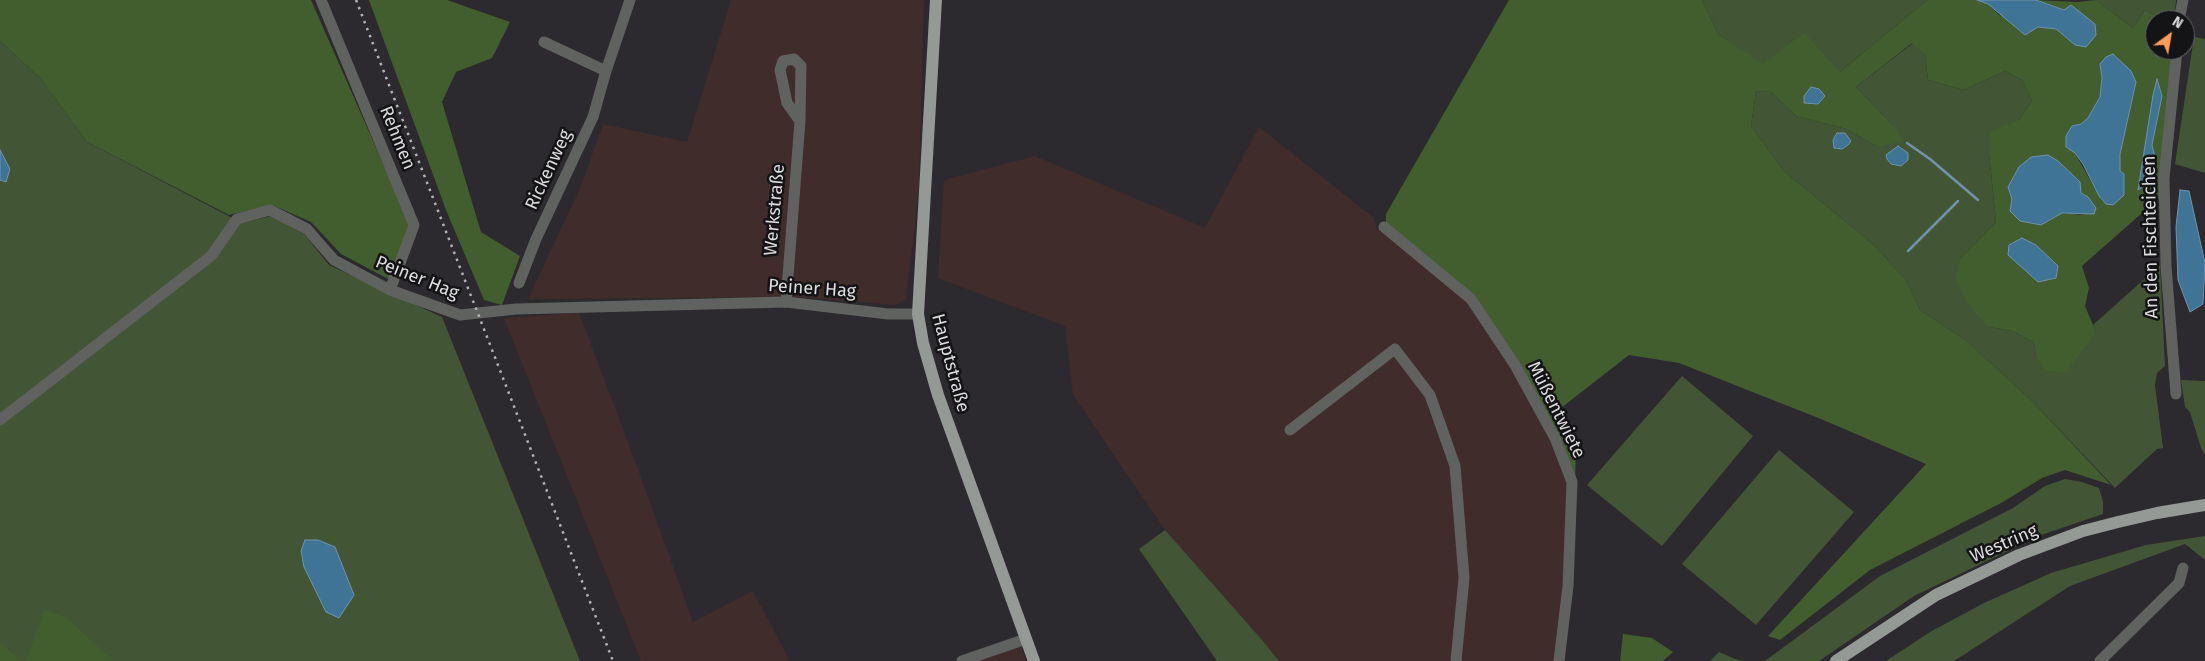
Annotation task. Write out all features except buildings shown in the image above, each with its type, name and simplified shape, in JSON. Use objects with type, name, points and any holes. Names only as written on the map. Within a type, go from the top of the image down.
[{"type":"main road","name":"Hauptstraße","points":[[936,0],[918,314],[923,343],[938,395],[1034,661]]},
{"type":"main road","name":"Westring","points":[[1836,661],[1936,595],[2019,555],[2083,531],[2157,513],[2205,505]]},
{"type":"street","name":"Rehmen","points":[[321,0],[414,225],[390,290]]},
{"type":"street","name":"Rickenweg","points":[[519,283],[536,239],[593,117],[630,0]]},
{"type":"street","points":[[544,42],[606,71]]},
{"type":"street","name":"Werkstraße","points":[[786,302],[800,121],[801,66],[794,60],[783,61],[780,70],[787,103],[800,121]]},
{"type":"street","name":"An den Fischteichen","points":[[2176,60],[2164,178],[2166,266],[2176,394]]},
{"type":"street","name":"Peiner Hag","points":[[0,420],[211,256],[237,219],[270,210],[307,229],[334,260],[390,290],[460,315],[516,309],[786,302],[896,315],[918,314]]},
{"type":"street","name":"Müßentwiete","points":[[1384,227],[1471,299],[1515,365],[1555,438],[1572,482],[1568,586],[1559,661]]},
{"type":"street","points":[[1290,430],[1396,349],[1430,394],[1455,466],[1464,578],[1456,661]]},
{"type":"street","points":[[2100,661],[2179,583],[2183,568]]},
{"type":"street","points":[[962,661],[1026,638]]},
{"type":"shaded area","points":[[731,0],[924,0],[919,189],[906,299],[896,305],[800,297],[528,299],[581,186],[603,124],[687,142]]},
{"type":"shaded area","points":[[1259,127],[1374,218],[1377,229],[1464,298],[1510,366],[1550,439],[1567,481],[1563,586],[1554,661],[1279,661],[1165,530],[1073,395],[1065,326],[938,278],[944,180],[1035,156],[1205,228]]},
{"type":"shaded area","points":[[579,313],[693,622],[753,591],[790,661],[641,661],[504,318]]},
{"type":"shaded area","points":[[1021,647],[1026,661],[977,661]]},
{"type":"green space","points":[[0,0],[311,0],[409,223],[390,280],[341,254],[311,222],[272,205],[229,215],[87,142],[40,78],[0,41]]},
{"type":"green space","points":[[369,0],[447,0],[510,22],[492,58],[456,72],[442,102],[481,232],[520,256],[502,305],[484,300],[446,210]]},
{"type":"green space","points":[[1509,0],[1702,0],[1718,34],[1763,64],[1804,33],[1840,72],[1927,0],[1977,0],[1988,4],[1999,15],[2038,27],[2056,29],[2075,45],[2064,10],[2036,0],[2077,2],[2096,0],[2133,28],[2145,10],[2145,60],[2171,60],[2159,198],[2082,266],[2089,288],[2085,306],[2096,332],[2066,372],[2046,371],[2036,357],[2034,342],[2012,331],[1989,327],[1972,309],[1955,280],[1960,259],[1996,222],[1989,153],[1990,132],[2019,120],[2032,101],[2022,80],[2005,71],[1964,90],[1928,80],[1925,55],[1912,43],[1856,87],[1889,121],[1904,141],[1878,147],[1846,129],[1796,116],[1771,92],[1756,91],[1751,126],[1784,171],[1874,245],[1906,280],[1920,310],[1967,341],[2034,403],[2111,485],[2065,470],[2042,478],[2003,502],[1870,570],[1780,640],[1768,636],[1926,464],[1821,419],[1679,363],[1629,355],[1561,408],[1576,452],[1575,482],[1473,297],[1386,223],[1386,214]],"holes":[[[2100,64],[2136,82],[2120,154],[2120,172],[2106,204],[2099,196],[2075,153],[2072,126],[2081,124],[2089,118],[2100,97],[2102,78]],[[2157,80],[2162,96],[2152,145],[2138,189]],[[2012,199],[2084,215],[2062,213],[2041,225],[2020,221],[2010,211]]]},
{"type":"green space","points":[[1702,0],[1927,0],[1840,72],[1763,65],[1718,34]]},
{"type":"green space","points":[[2096,0],[2176,0],[2175,10],[2145,10],[2133,28]]},
{"type":"green space","points":[[2195,37],[2205,39],[2205,173],[2175,164],[2191,60],[2195,60]]},
{"type":"green space","points":[[0,41],[40,78],[87,142],[242,223],[271,216],[304,234],[329,265],[442,317],[580,661],[0,661]]},
{"type":"green space","points":[[1913,43],[1925,55],[1928,80],[1964,90],[2005,71],[2022,80],[2032,101],[2019,120],[1989,153],[1996,222],[1960,259],[1989,327],[2012,331],[2034,342],[2036,357],[2096,332],[2093,325],[2160,265],[2165,366],[2157,373],[2155,385],[2163,448],[2157,449],[2115,488],[2034,403],[1967,341],[1920,310],[1906,280],[1874,245],[1784,171],[1751,126],[1756,91],[1771,92],[1796,116],[1846,129],[1878,147],[1889,121],[1856,87]]},
{"type":"green space","points":[[1682,376],[1753,436],[1662,546],[1587,485]]},
{"type":"green space","points":[[2181,380],[2205,381],[2205,455],[2190,412],[2185,407]]},
{"type":"green space","points":[[1779,450],[1854,512],[1756,625],[1682,564]]},
{"type":"green space","points":[[2065,479],[2099,488],[2103,502],[2103,514],[2041,535],[1914,596],[1819,661],[1765,661],[1880,576],[2013,508],[2045,486]]},
{"type":"green space","points":[[1165,530],[1279,661],[1217,661],[1139,549]]},
{"type":"green space","points":[[2205,536],[2205,560],[2185,544],[2070,586],[1954,661],[1886,661],[1930,632],[1984,603],[2051,573],[2146,545]]},
{"type":"green space","points":[[44,610],[66,617],[113,661],[26,661]]},
{"type":"green space","points":[[1623,634],[1652,638],[1673,652],[1663,661],[1620,661]]},
{"type":"green space","points":[[0,643],[21,661],[0,661]]},
{"type":"green space","points":[[1719,652],[1738,660],[1744,661],[1710,661]]},
{"type":"water","points":[[1977,0],[2036,0],[2064,10],[2071,5],[2095,24],[2096,35],[2086,47],[2075,45],[2056,29],[2038,27],[2025,35],[1988,4]]},
{"type":"water","points":[[2113,54],[2131,71],[2136,82],[2120,154],[2120,171],[2124,174],[2124,195],[2113,205],[2106,204],[2099,196],[2083,164],[2075,153],[2066,147],[2066,136],[2072,126],[2081,124],[2088,118],[2100,97],[2102,78],[2100,64],[2106,57]]},
{"type":"water","points":[[2157,79],[2162,96],[2152,145],[2155,157],[2156,178],[2138,190],[2153,95]]},
{"type":"water","points":[[1811,87],[1819,89],[1825,96],[1818,104],[1804,103],[1804,96]]},
{"type":"water","points":[[1837,133],[1845,133],[1851,141],[1842,149],[1834,148],[1833,140]]},
{"type":"water","points":[[1898,146],[1908,153],[1908,160],[1901,166],[1891,164],[1886,155]]},
{"type":"water","points":[[0,150],[10,169],[6,182],[0,180]]},
{"type":"water","points":[[2048,155],[2058,161],[2080,182],[2081,193],[2088,197],[2096,208],[2094,214],[2062,213],[2041,225],[2020,221],[2010,211],[2012,199],[2008,187],[2019,167],[2031,157]]},
{"type":"water","points":[[2180,190],[2189,191],[2205,263],[2203,304],[2190,312],[2178,280],[2176,227]]},
{"type":"water","points":[[2022,238],[2036,245],[2058,266],[2056,278],[2038,282],[2008,255],[2009,245]]},
{"type":"water","points":[[305,540],[318,540],[335,547],[354,595],[339,618],[326,612],[304,567],[301,551]]},
{"type":"waterway","points":[[1907,143],[1930,159],[1978,200]]},
{"type":"waterway","points":[[1908,251],[1958,201]]},
{"type":"railway","points":[[356,0],[613,661]]}]
